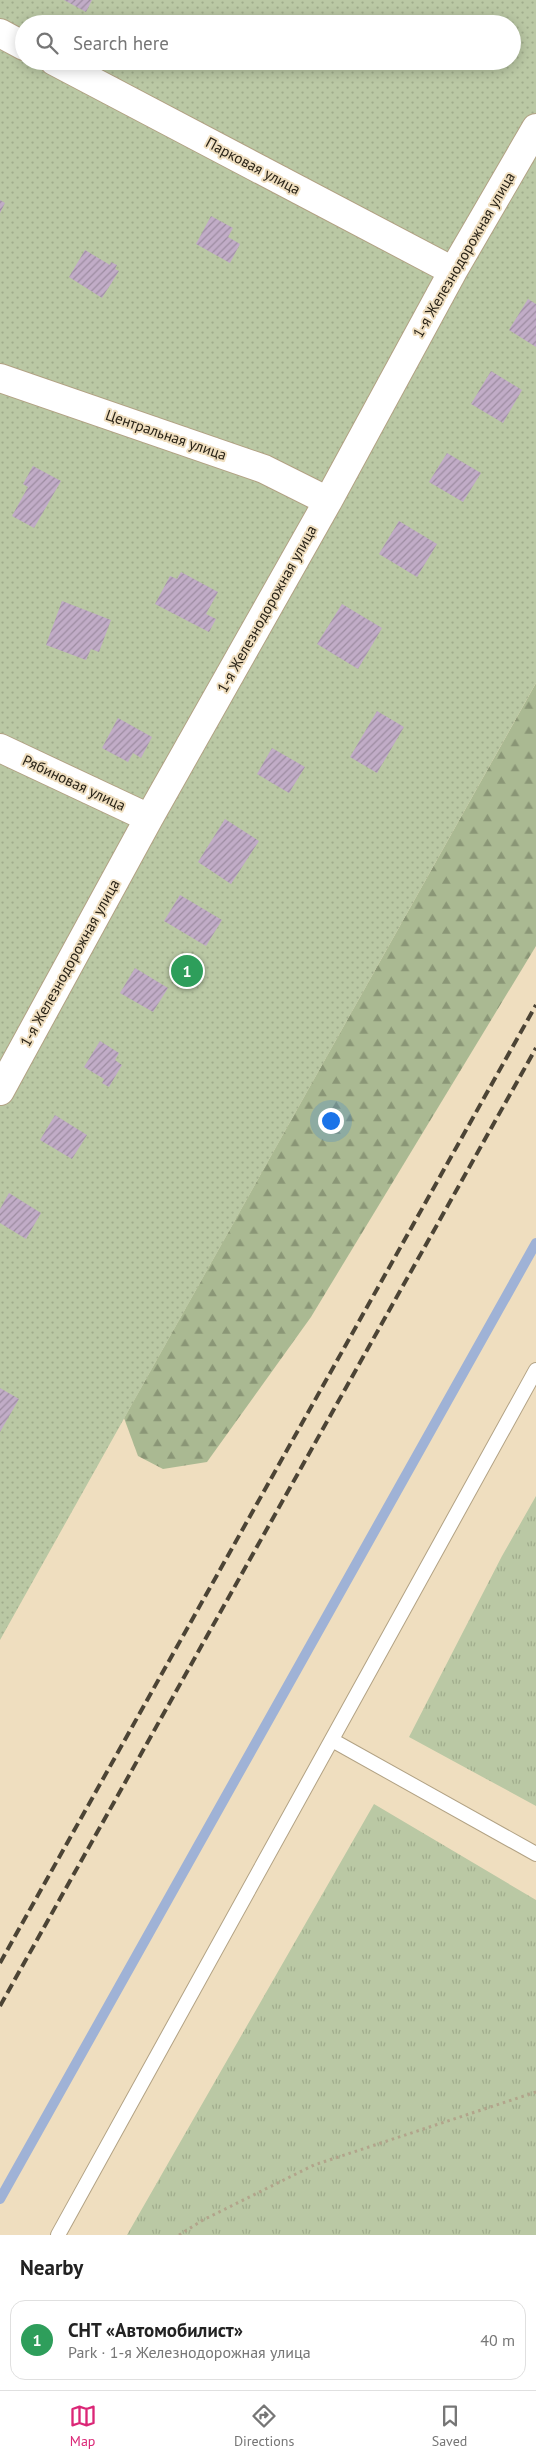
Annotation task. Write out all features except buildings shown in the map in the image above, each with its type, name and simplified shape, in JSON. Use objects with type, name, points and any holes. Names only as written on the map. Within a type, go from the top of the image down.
[{"type":"street","points":[[0,33],[15,41]]},
{"type":"street","name":"Парковая улица","points":[[71,70],[453,271]]},
{"type":"street","name":"1-я Железнодорожная улица","points":[[0,1091],[149,818],[328,501],[453,271],[536,128]]},
{"type":"street","name":"Центральная улица","points":[[0,378],[264,469],[328,501]]},
{"type":"street","name":"Рябиновая улица","points":[[0,748],[149,818]]},
{"type":"lane","points":[[58,2235],[536,1370]]},
{"type":"lane","points":[[332,1740],[536,1854]]},
{"type":"path","points":[[179,2235],[203,2220],[314,2165],[536,2092]]},
{"type":"green space","points":[[0,0],[536,0],[536,683],[0,1640]]},
{"type":"green space","points":[[536,683],[536,946],[311,1317],[207,1462],[163,1469],[138,1456],[124,1418]]},
{"type":"green space","points":[[536,1496],[536,1806],[409,1737],[502,1556]]},
{"type":"green space","points":[[374,1804],[536,1900],[536,2235],[127,2235]]},
{"type":"waterway","points":[[0,2199],[536,1243]]},
{"type":"railway","points":[[0,1963],[536,1005]]},
{"type":"railway","points":[[0,2006],[536,1048]]},
{"type":"place","name":"СНТ «Автомобилист»","points":[[187,971]]}]
